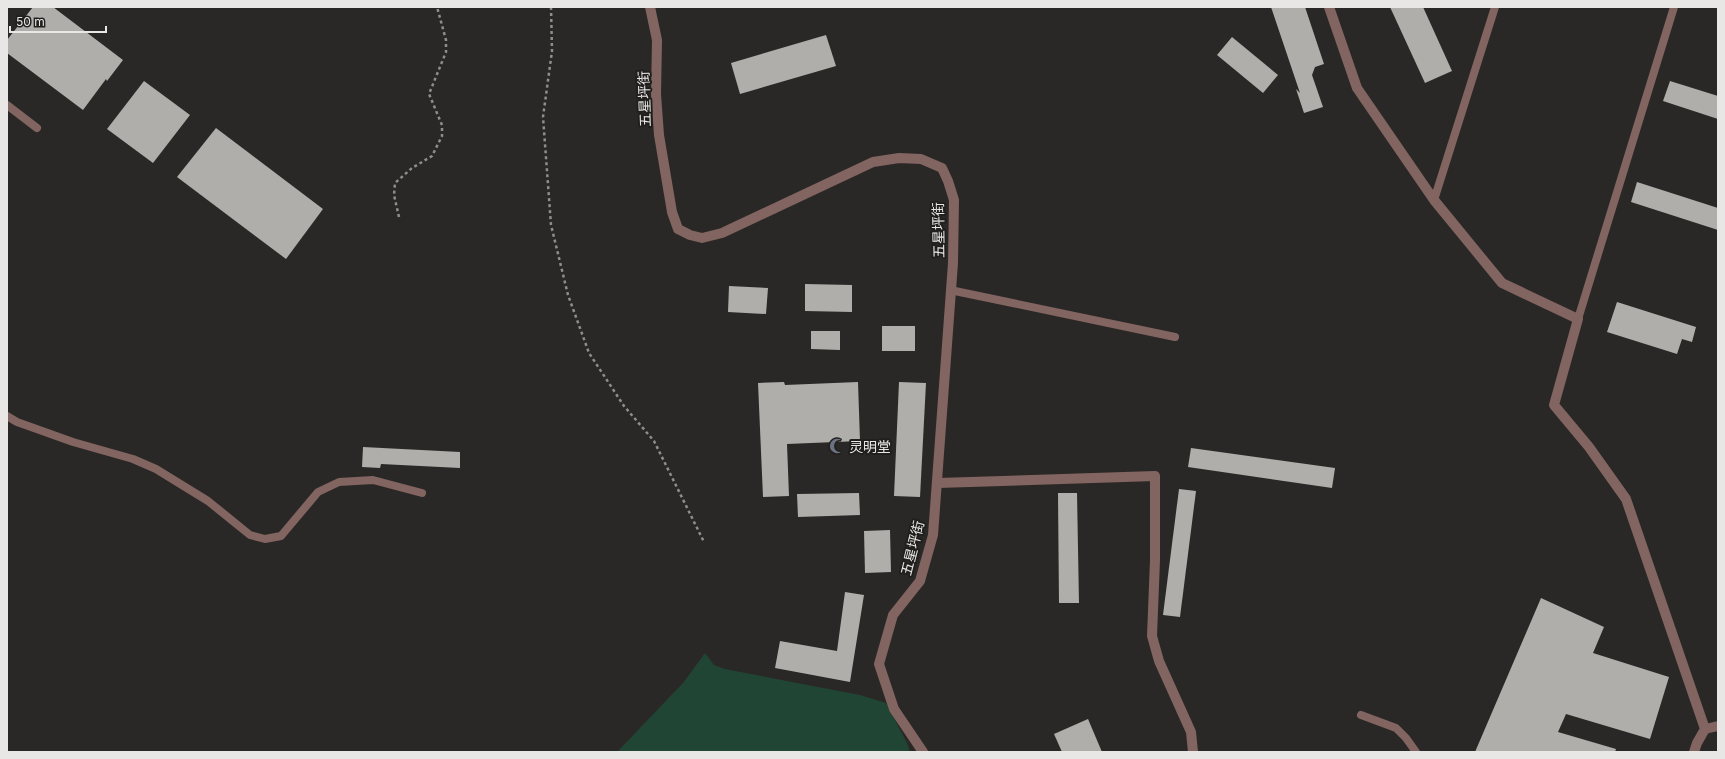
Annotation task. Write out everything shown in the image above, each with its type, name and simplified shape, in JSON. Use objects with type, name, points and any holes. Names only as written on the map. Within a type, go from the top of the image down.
[{"type":"street","name":"五星坪街","points":[[650,7],[657,40],[656,94],[659,135],[672,212],[678,229],[690,235],[702,238],[722,233],[873,162],[899,158],[921,159],[942,168],[948,182],[954,200],[953,262],[933,535],[920,581],[893,615],[879,664],[894,708],[923,752]]},
{"type":"street","points":[[1329,7],[1357,88],[1434,200],[1502,283],[1578,319],[1554,405],[1589,447],[1626,498],[1706,729]]},
{"type":"street","points":[[938,483],[1155,476],[1155,560],[1152,636],[1159,661],[1191,732],[1193,752]]},
{"type":"street","points":[[1694,752],[1697,743],[1706,729],[1718,726]]},
{"type":"lane","points":[[1434,200],[1495,7]]},
{"type":"lane","points":[[1578,319],[1674,7]]},
{"type":"lane","points":[[7,105],[37,128]]},
{"type":"lane","points":[[950,290],[1175,337]]},
{"type":"lane","points":[[7,416],[18,422],[73,442],[133,459],[156,469],[208,501],[250,535],[265,539],[281,536],[318,492],[339,482],[372,480],[422,493]]},
{"type":"lane","points":[[1361,715],[1396,728],[1406,738],[1416,752]]},
{"type":"path","points":[[398,217],[394,195],[395,183],[412,168],[432,156],[442,136],[442,125],[429,94],[446,52],[446,40],[437,7]]},
{"type":"path","points":[[551,7],[552,51],[543,117],[551,225],[568,295],[589,353],[624,406],[654,440],[704,542]]},
{"type":"green space","points":[[705,653],[714,665],[725,669],[860,695],[886,703],[907,743],[910,752],[617,752],[683,683]]},
{"type":"building","points":[[33,7],[53,7],[123,60],[107,81],[106,79],[83,110],[7,53],[7,40]]},
{"type":"building","points":[[1271,7],[1305,7],[1324,64],[1315,67],[1312,75],[1323,107],[1304,113],[1296,89],[1300,93]]},
{"type":"building","points":[[1390,7],[1423,7],[1452,71],[1425,83]]},
{"type":"building","points":[[826,35],[836,66],[740,94],[731,63]]},
{"type":"building","points":[[1232,37],[1278,75],[1263,93],[1217,55]]},
{"type":"building","points":[[144,81],[190,115],[153,163],[107,129]]},
{"type":"building","points":[[1670,81],[1718,96],[1718,119],[1663,101]]},
{"type":"building","points":[[216,128],[323,209],[286,259],[177,177]]},
{"type":"building","points":[[1637,182],[1718,208],[1718,230],[1631,202]]},
{"type":"building","points":[[805,284],[852,285],[852,312],[805,311]]},
{"type":"building","points":[[729,286],[768,288],[766,314],[728,312]]},
{"type":"building","points":[[1617,302],[1696,327],[1692,342],[1682,339],[1677,354],[1607,332]]},
{"type":"building","points":[[882,326],[915,326],[915,351],[882,351]]},
{"type":"building","points":[[811,331],[840,331],[840,350],[811,349]]},
{"type":"building","points":[[784,382],[785,385],[858,382],[860,441],[787,444],[789,496],[763,497],[758,383]]},
{"type":"building","points":[[899,382],[926,383],[920,497],[894,496]]},
{"type":"building","points":[[363,447],[460,452],[460,468],[381,464],[380,468],[362,467]]},
{"type":"building","points":[[1191,448],[1335,468],[1332,488],[1188,467]]},
{"type":"building","points":[[1179,489],[1196,491],[1180,617],[1163,615]]},
{"type":"building","points":[[859,493],[860,515],[798,517],[797,494]]},
{"type":"building","points":[[1058,493],[1077,493],[1079,603],[1059,603]]},
{"type":"building","points":[[890,530],[891,572],[865,573],[864,531]]},
{"type":"building","points":[[845,592],[864,595],[850,682],[775,668],[780,641],[837,651]]},
{"type":"building","points":[[1541,598],[1604,627],[1593,653],[1669,677],[1650,739],[1566,714],[1558,732],[1616,749],[1615,752],[1475,752]]},
{"type":"building","points":[[1088,719],[1102,752],[1062,752],[1054,734]]},
{"type":"place","name":"灵明堂","points":[[837,446]]}]
